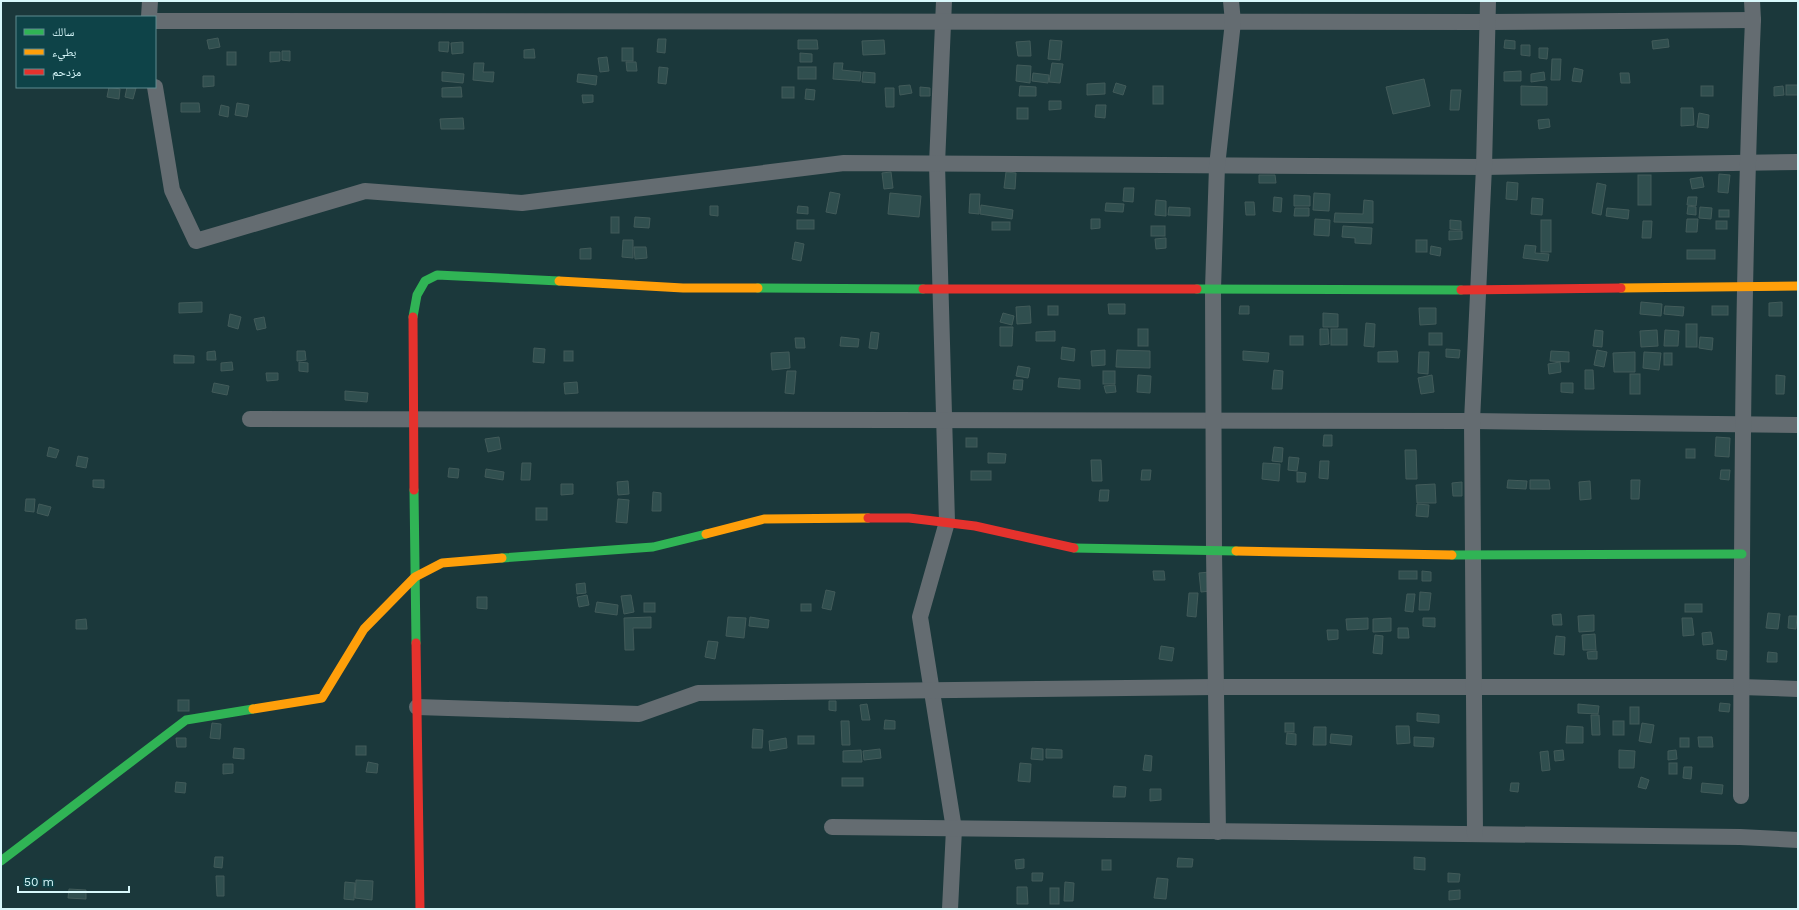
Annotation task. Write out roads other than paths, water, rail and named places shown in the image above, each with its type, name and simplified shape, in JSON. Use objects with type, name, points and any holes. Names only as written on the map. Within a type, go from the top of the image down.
[{"type":"main road","points":[[420,909],[413,318],[417,295],[425,280],[437,275],[683,288],[1478,290],[1798,286]]},
{"type":"main road","points":[[1,861],[186,720],[322,698],[364,628],[415,577],[442,563],[653,547],[764,519],[909,518],[975,526],[1068,548],[1472,555],[1742,554]]},
{"type":"street","points":[[149,16],[150,1]]},
{"type":"street","points":[[944,1],[937,164],[946,522],[920,617],[954,829],[950,909]]},
{"type":"street","points":[[1218,832],[1214,550],[1213,289],[1217,166],[1233,22],[1231,1]]},
{"type":"street","points":[[1475,834],[1472,421],[1484,167],[1488,1]]},
{"type":"street","points":[[1741,796],[1744,287],[1753,20],[1752,1]]},
{"type":"street","points":[[156,21],[1488,22],[1753,20]]},
{"type":"street","points":[[155,88],[172,190],[196,241],[365,191],[522,203],[844,163],[1484,167],[1798,162]]},
{"type":"street","points":[[250,419],[1213,420],[1798,424]]},
{"type":"street","points":[[417,707],[639,714],[698,693],[1216,687],[1474,686],[1741,687],[1798,689]]},
{"type":"street","points":[[832,827],[1740,837],[1798,840]]}]
